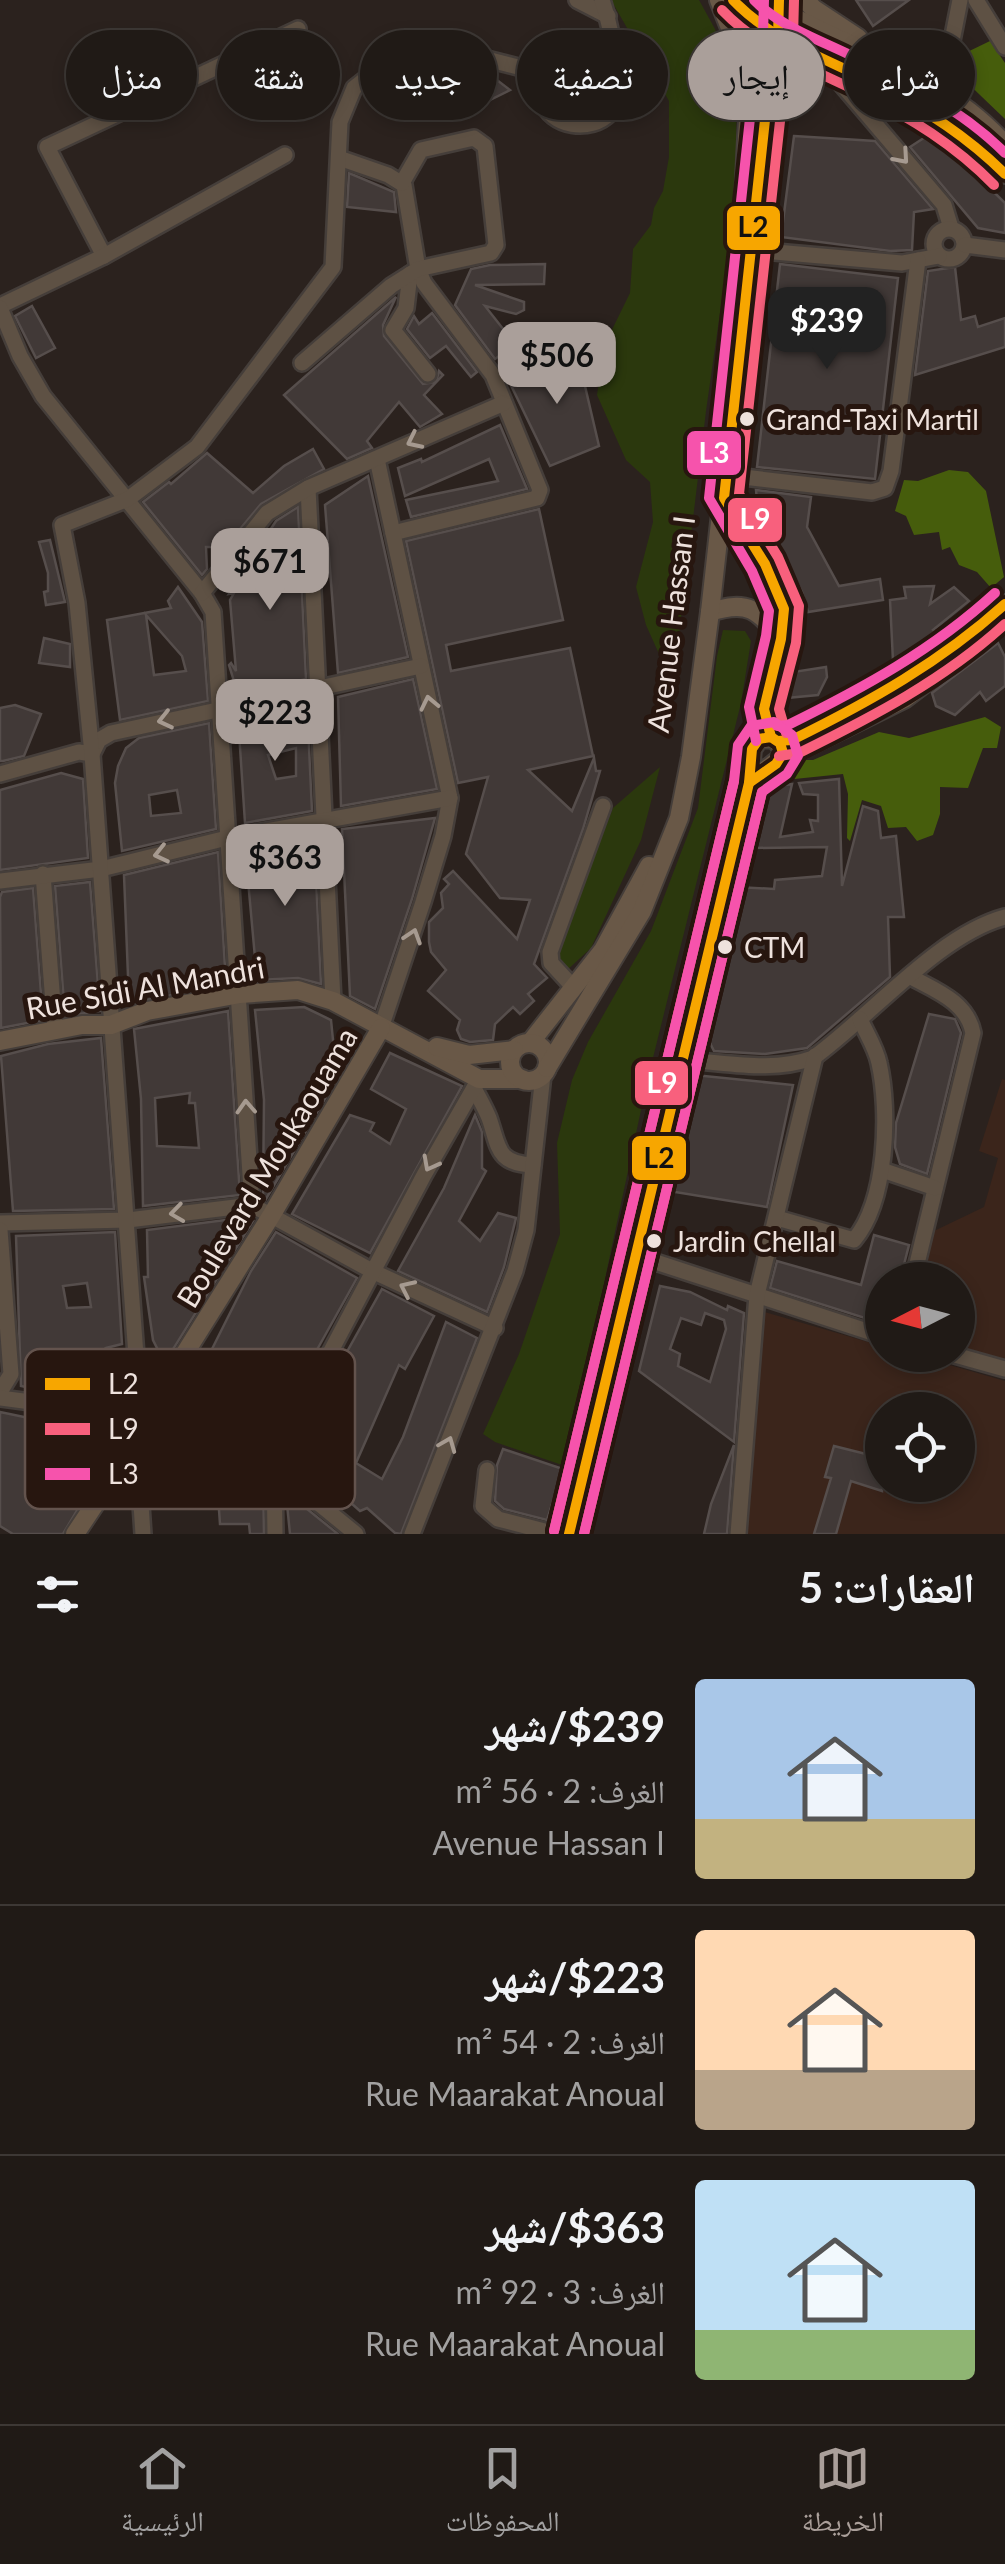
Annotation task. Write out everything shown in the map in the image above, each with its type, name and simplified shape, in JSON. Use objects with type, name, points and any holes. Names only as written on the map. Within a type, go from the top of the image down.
[{"type":"main road","points":[[718,0],[730,30]]},
{"type":"main road","points":[[733,0],[768,30]]},
{"type":"main road","name":"Avenue Hassan I","points":[[752,30],[754,0]]},
{"type":"main road","points":[[762,0],[844,40]]},
{"type":"main road","points":[[805,0],[844,30]]},
{"type":"main road","name":"Avenue Hassan I","points":[[778,30],[779,5]]},
{"type":"main road","points":[[824,60],[946,121],[1005,174]]},
{"type":"main road","points":[[975,116],[1005,145]]},
{"type":"main road","name":"Avenue Hassan I","points":[[519,1050],[603,950],[647,871],[668,818],[681,757],[742,244],[750,120]]},
{"type":"main road","name":"Avenue Hassan I","points":[[545,1071],[642,911],[674,832],[691,757],[710,612],[765,120]]},
{"type":"main road","points":[[569,1534],[749,783],[768,750],[764,709],[785,615],[765,564],[724,498]]},
{"type":"main road","points":[[768,750],[900,685],[946,657],[1005,604]]},
{"type":"main road","points":[[710,612],[746,606],[766,620],[781,639]]},
{"type":"main road","points":[[768,750],[904,699],[1005,622]]},
{"type":"main road","name":"Rue Sidi Al Mandri","points":[[0,1041],[55,1029],[111,1025],[148,1010],[240,994],[298,990],[333,1001],[408,1040],[477,1084],[522,1080]]},
{"type":"main road","name":"Boulevard Moukaouama","points":[[188,1349],[381,1028]]},
{"type":"main road","name":"Rue Sidi Al Mandri","points":[[408,1040],[469,1055],[519,1050]]},
{"type":"main road","points":[[477,1084],[519,1050],[537,1045],[546,1054],[545,1071],[533,1080],[522,1080],[513,1072],[519,1050]]},
{"type":"main road","points":[[75,1534],[91,1509]]},
{"type":"street","points":[[136,1349],[101,868],[85,753],[77,603],[62,525],[128,499],[197,447],[333,267],[340,122],[354,88],[374,72],[446,51],[530,70],[538,76],[541,100],[564,122],[596,124],[610,113],[614,80],[605,8],[577,0]]},
{"type":"street","points":[[954,30],[960,0]]},
{"type":"street","points":[[976,0],[1005,48]]},
{"type":"street","points":[[104,256],[47,147],[298,29]]},
{"type":"street","points":[[824,64],[944,206],[951,228],[958,231],[965,245]]},
{"type":"street","points":[[302,364],[391,286],[414,271],[491,253],[496,245],[486,146],[474,138],[421,150],[402,183],[411,217],[414,271],[406,308],[392,330],[428,374]]},
{"type":"street","points":[[252,1205],[213,612],[202,593],[43,396],[2,312],[285,155]]},
{"type":"street","points":[[340,158],[402,183]]},
{"type":"street","points":[[939,256],[936,237],[951,228]]},
{"type":"street","points":[[752,250],[902,264],[939,256],[952,260],[965,245]]},
{"type":"street","points":[[965,245],[1005,250]]},
{"type":"street","points":[[726,475],[872,492],[885,488],[892,470],[918,260]]},
{"type":"street","points":[[393,533],[536,498],[539,485],[483,358],[414,271]]},
{"type":"street","points":[[202,593],[267,514],[308,488],[504,403]]},
{"type":"street","points":[[377,459],[450,798],[424,902],[381,1028]]},
{"type":"street","points":[[308,488],[333,1001]]},
{"type":"street","points":[[0,774],[85,753],[111,733],[421,666]]},
{"type":"street","points":[[0,881],[101,868],[227,838],[450,798]]},
{"type":"street","points":[[574,988],[550,963],[550,952],[603,806]]},
{"type":"street","points":[[43,874],[55,1029]]},
{"type":"street","points":[[682,1060],[773,1066],[794,1065],[816,1056],[972,931],[1005,917]]},
{"type":"street","points":[[911,977],[960,1005],[973,1033],[917,1262]]},
{"type":"street","points":[[777,1218],[854,1240],[865,1227],[882,1170],[884,1114],[879,1061],[860,1020]]},
{"type":"street","points":[[738,1534],[757,1294],[816,1056]]},
{"type":"street","points":[[412,1534],[495,1328],[526,1230],[545,1071]]},
{"type":"street","points":[[477,1084],[499,1151],[518,1164],[533,1165]]},
{"type":"street","points":[[335,1349],[432,1160],[477,1084]]},
{"type":"street","points":[[882,1170],[935,1188]]},
{"type":"street","points":[[25,1399],[0,1395],[10,1374],[0,1226],[128,1220],[243,1203],[374,1272],[495,1328]]},
{"type":"street","points":[[634,1255],[865,1330]]},
{"type":"street","points":[[975,1361],[1005,1369]]},
{"type":"street","points":[[487,1470],[483,1506],[498,1520],[556,1534]]},
{"type":"street","points":[[141,1509],[143,1534]]},
{"type":"street","points":[[325,1509],[356,1534]]},
{"type":"shaded area","points":[[1002,1079],[1005,1080],[1005,1359],[975,1351],[975,1262],[927,1262],[934,1231],[984,1207],[998,1158],[979,1151]]},
{"type":"shaded area","points":[[761,1311],[865,1341],[865,1372],[974,1372],[1005,1381],[1005,1534],[741,1534]]},
{"type":"green space","points":[[611,0],[699,0],[715,30],[688,30],[688,120],[736,120],[737,194],[673,685],[646,625],[636,587],[653,522],[650,482],[626,460],[597,395],[604,346],[630,293],[633,249],[651,225],[669,157],[668,30],[628,30]]},
{"type":"green space","points":[[990,41],[1005,63],[1005,119],[975,90],[975,48]]},
{"type":"green space","points":[[949,470],[968,472],[986,491],[1004,577],[991,588],[977,572],[959,565],[950,547],[942,550],[939,532],[914,535],[906,516],[895,511],[904,480],[918,481]]},
{"type":"green space","points":[[723,630],[745,631],[751,641],[741,703],[647,1082],[565,1466],[495,1442],[483,1434],[519,1354],[560,1234],[557,1143],[572,1080],[588,1042],[651,931],[698,808]]},
{"type":"green space","points":[[985,717],[1001,727],[997,748],[983,748],[968,788],[940,787],[940,814],[933,835],[917,841],[906,827],[888,828],[881,806],[862,800],[850,841],[843,774],[775,781],[779,770],[796,760],[813,760],[879,732],[909,738]]},
{"type":"green space","points":[[660,767],[641,840],[591,948],[565,972],[555,959],[613,808]]},
{"type":"building","points":[[856,0],[909,0],[873,26]]},
{"type":"building","points":[[497,80],[510,90],[497,96]]},
{"type":"building","points":[[933,132],[1005,203],[1005,233],[978,228],[910,147]]},
{"type":"building","points":[[794,136],[875,141],[933,209],[914,212],[912,250],[890,251],[781,237]]},
{"type":"building","points":[[349,173],[394,192],[396,212],[347,207]]},
{"type":"building","points":[[545,264],[544,284],[475,285],[524,302],[524,310],[516,314],[485,306],[515,344],[495,359],[455,305],[471,269]]},
{"type":"building","points":[[780,264],[898,278],[875,479],[757,467]]},
{"type":"building","points":[[955,267],[961,320],[975,316],[978,327],[1005,318],[1005,347],[915,375],[928,271]]},
{"type":"building","points":[[396,297],[383,325],[384,336],[423,384],[436,382],[439,371],[443,375],[424,395],[442,414],[420,427],[399,402],[367,441],[372,448],[347,459],[284,395]]},
{"type":"building","points":[[32,306],[55,348],[36,358],[15,316]]},
{"type":"building","points":[[432,313],[477,372],[471,377],[446,346],[430,358],[407,329],[414,316],[419,324]]},
{"type":"building","points":[[572,350],[581,369],[599,446],[550,466],[506,375]]},
{"type":"building","points":[[500,425],[527,489],[411,517],[406,500],[498,481],[489,459],[405,496],[398,468],[421,459],[422,462]]},
{"type":"building","points":[[313,449],[324,469],[261,504],[225,547],[206,547],[207,569],[202,575],[143,502],[207,453],[253,493],[284,466]]},
{"type":"building","points":[[368,476],[408,657],[338,673],[325,505]]},
{"type":"building","points":[[756,490],[811,497],[807,527],[839,586],[880,579],[883,600],[808,612],[802,592],[758,511]]},
{"type":"building","points":[[298,507],[306,679],[238,694],[229,665],[236,671],[230,600],[234,593],[229,594],[276,521]]},
{"type":"building","points":[[539,509],[563,620],[446,645],[451,671],[570,648],[593,756],[528,770],[572,811],[594,758],[596,771],[600,771],[534,964],[547,978],[528,994],[534,1001],[520,1014],[513,1007],[495,1024],[493,1040],[470,1042],[461,1039],[457,1030],[460,1020],[428,991],[446,970],[431,952],[429,942],[429,922],[443,908],[441,893],[449,884],[444,879],[453,871],[517,939],[530,900],[500,898],[466,854],[488,777],[458,783],[406,541]]},
{"type":"building","points":[[50,540],[65,602],[46,605],[48,573],[39,542]]},
{"type":"building","points":[[934,586],[930,604],[954,587],[969,601],[933,630],[940,638],[929,648],[904,660],[902,654],[893,661],[890,600],[906,598],[904,587]]},
{"type":"building","points":[[178,587],[202,622],[208,701],[120,720],[107,620],[171,608],[168,601]],"holes":[[[146,615],[182,656],[186,671],[154,675]]]},
{"type":"building","points":[[44,638],[70,644],[70,667],[39,663]]},
{"type":"building","points":[[998,643],[1005,657],[1005,686],[986,701],[980,692],[955,715],[936,706],[932,693]]},
{"type":"building","points":[[826,667],[827,677],[818,695],[786,698],[793,672]]},
{"type":"building","points":[[413,679],[437,789],[341,806],[338,697]]},
{"type":"building","points":[[15,705],[41,714],[24,756],[0,761],[0,708]]},
{"type":"building","points":[[307,705],[312,811],[245,823],[238,717]],"holes":[[[296,748],[296,776],[276,779],[268,755]]]},
{"type":"building","points":[[209,723],[216,829],[122,851],[115,783],[126,748],[139,738]],"holes":[[[177,790],[181,813],[151,816],[149,795]]]},
{"type":"building","points":[[61,773],[83,779],[88,858],[0,870],[0,790]]},
{"type":"building","points":[[839,779],[842,886],[863,806],[878,811],[881,838],[896,836],[904,917],[888,917],[890,977],[807,1048],[765,1054],[714,1051],[707,1037],[737,887],[774,889],[775,880],[822,876],[827,847],[750,845],[764,788],[792,784],[780,837],[813,832],[810,820],[818,821],[818,795],[803,794],[799,783]]},
{"type":"building","points":[[435,818],[375,1009],[350,996],[342,829]]},
{"type":"building","points":[[314,836],[321,984],[298,978],[257,980],[245,847]]},
{"type":"building","points":[[218,852],[226,984],[129,1001],[124,875]]},
{"type":"building","points":[[90,882],[100,1011],[65,1016],[55,886]]},
{"type":"building","points":[[33,888],[43,1020],[1,1028],[0,897],[2,892]]},
{"type":"building","points":[[304,1007],[331,1020],[336,1070],[342,1070],[266,1199],[264,1100],[255,1010]]},
{"type":"building","points":[[228,1011],[240,1195],[143,1206],[141,1099],[134,1029]],"holes":[[[190,1093],[189,1103],[195,1103],[199,1148],[157,1146],[155,1098]]]},
{"type":"building","points":[[929,1014],[955,1019],[961,1033],[927,1174],[900,1164],[895,1147],[896,1123]]},
{"type":"building","points":[[101,1038],[114,1209],[13,1211],[1,1056],[48,1044]]},
{"type":"building","points":[[390,1053],[462,1086],[370,1253],[292,1214],[350,1115],[374,1123],[370,1131],[390,1144],[406,1109],[371,1089]]},
{"type":"building","points":[[694,1075],[793,1085],[767,1207],[669,1191]]},
{"type":"building","points":[[475,1115],[482,1132],[482,1168],[486,1171],[459,1221],[480,1241],[498,1213],[516,1218],[487,1312],[398,1271],[444,1188]]},
{"type":"building","points":[[241,1218],[253,1221],[173,1349],[158,1349],[153,1340],[144,1277],[148,1277],[147,1230]]},
{"type":"building","points":[[115,1232],[122,1344],[105,1349],[25,1349],[25,1387],[21,1386],[16,1236]],"holes":[[[87,1283],[91,1307],[67,1308],[63,1286]]]},
{"type":"building","points":[[276,1232],[357,1278],[317,1349],[212,1349],[251,1271]]},
{"type":"building","points":[[874,1235],[909,1245],[905,1262],[867,1262]]},
{"type":"building","points":[[777,1261],[861,1285],[865,1270],[865,1318],[770,1288]]},
{"type":"building","points":[[660,1286],[690,1292],[727,1310],[728,1306],[744,1313],[734,1442],[639,1371]],"holes":[[[705,1313],[724,1320],[726,1329],[710,1382],[678,1366],[680,1354],[670,1349],[681,1318],[701,1325]]]},
{"type":"building","points":[[382,1289],[434,1316],[405,1369],[399,1365],[356,1463],[382,1479],[403,1437],[446,1322],[477,1338],[401,1534],[367,1508],[360,1511],[355,1507],[355,1349],[349,1349]]},
{"type":"building","points":[[0,1412],[25,1417],[25,1509],[78,1509],[63,1534],[13,1534],[0,1526]]},
{"type":"building","points":[[734,1445],[727,1534],[704,1534],[711,1504]]},
{"type":"building","points":[[834,1446],[865,1454],[865,1486],[851,1481],[836,1534],[814,1534],[831,1478],[825,1477]]},
{"type":"building","points":[[503,1449],[563,1469],[547,1520],[504,1509],[495,1501],[497,1465]]},
{"type":"building","points":[[219,1509],[264,1509],[264,1534],[250,1534],[249,1524],[220,1524]]},
{"type":"building","points":[[288,1509],[307,1509],[338,1534],[290,1534]]},
{"type":"transit line","name":"L2","points":[[733,0],[781,37],[926,112],[959,134],[1005,174]]},
{"type":"transit line","name":"L3","points":[[754,0],[786,24],[931,97],[1005,153]]},
{"type":"transit line","name":"L3","points":[[756,741],[749,707],[769,611],[752,571],[709,498],[764,0]]},
{"type":"transit line","name":"L2","points":[[771,737],[764,709],[784,609],[765,564],[724,498],[779,0]]},
{"type":"transit line","name":"L9","points":[[786,733],[779,709],[796,643],[799,606],[778,557],[739,494],[784,85],[793,38],[794,0]]},
{"type":"transit line","name":"L9","points":[[722,10],[770,48],[932,133],[994,185]]},
{"type":"transit line","name":"L3","points":[[777,726],[788,725],[896,666],[995,593]]},
{"type":"transit line","name":"L2","points":[[778,741],[792,740],[903,680],[1005,604]]},
{"type":"transit line","name":"L9","points":[[779,756],[799,753],[906,696],[957,663],[1005,624]]},
{"type":"transit line","name":"L3","points":[[554,1531],[734,781],[738,745],[751,726],[774,722],[792,735],[798,756],[787,774],[762,792],[584,1534]]},
{"type":"transit line","name":"L2","points":[[771,737],[780,743],[783,753],[776,764],[749,783],[752,749],[759,739],[771,737]]},
{"type":"transit line","name":"L9","points":[[554,1531],[734,781]]},
{"type":"transit line","name":"L2","points":[[569,1534],[749,783]]},
{"type":"transit line","name":"L9","points":[[584,1534],[762,792]]},
{"type":"place","name":"Grand-Taxi Martil","points":[[747,419]]},
{"type":"place","name":"CTM","points":[[725,947]]},
{"type":"place","name":"Jardin Chellal","points":[[654,1241]]}]
